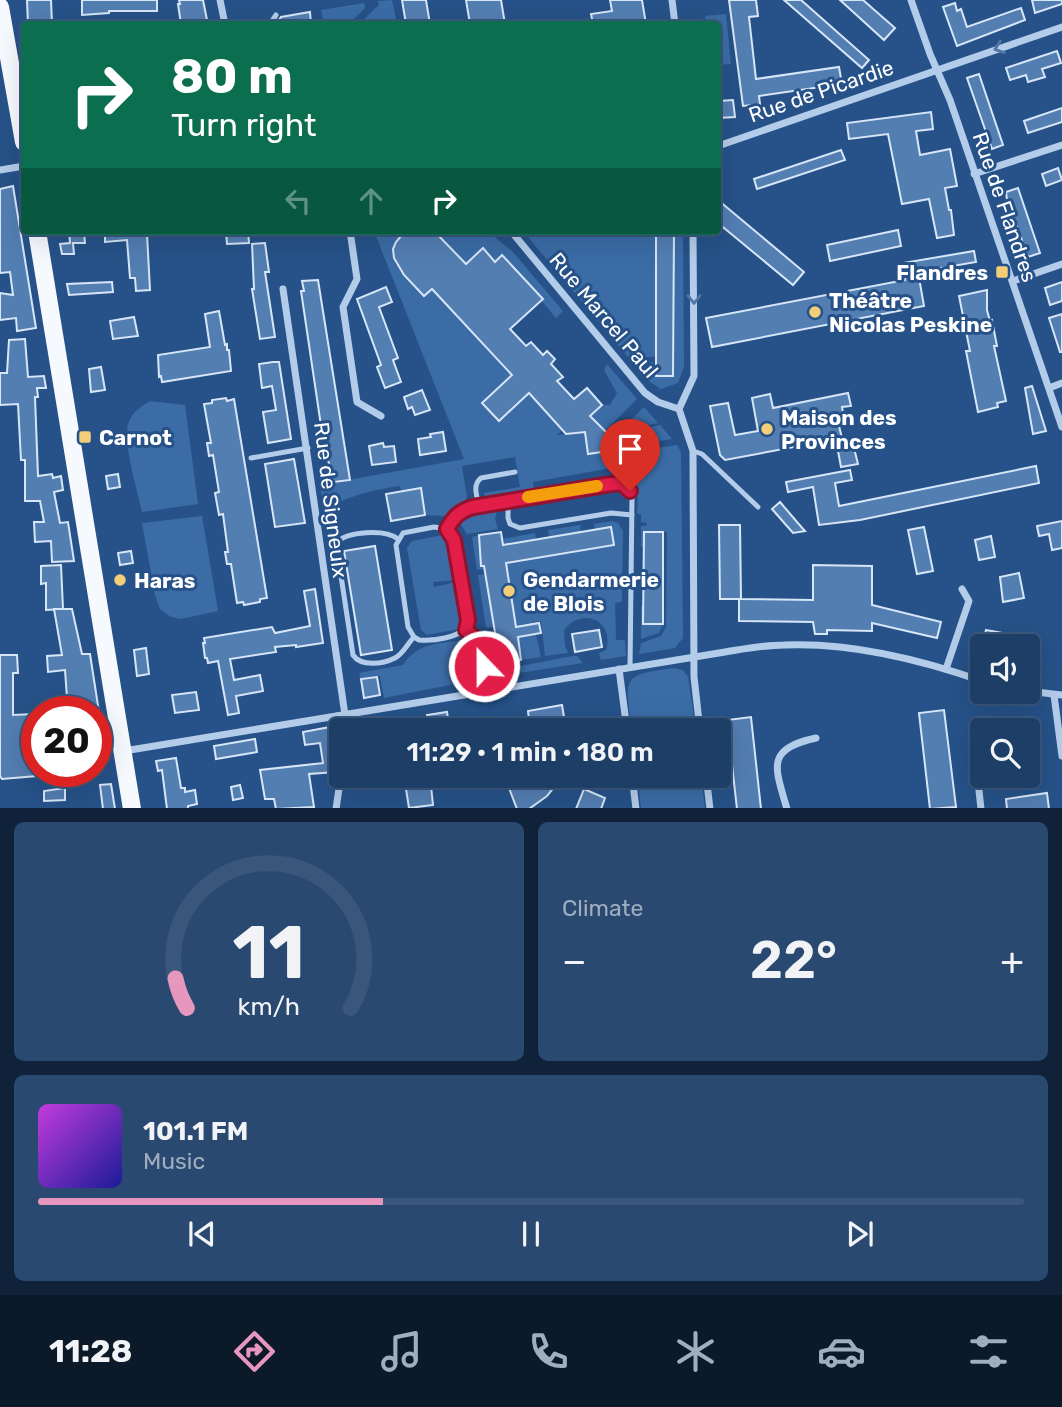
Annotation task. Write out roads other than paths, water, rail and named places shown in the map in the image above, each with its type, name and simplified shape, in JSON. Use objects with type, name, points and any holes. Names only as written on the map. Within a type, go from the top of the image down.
[{"type":"main road","points":[[0,7],[19,81],[21,105]]},
{"type":"main road","points":[[38,235],[132,808]]},
{"type":"street","points":[[220,0],[224,21]]},
{"type":"street","points":[[672,0],[675,21]]},
{"type":"street","name":"Rue de Flandres","points":[[911,0],[950,100],[1062,427]]},
{"type":"street","name":"Rue de Picardie","points":[[721,145],[1062,27]]},
{"type":"street","points":[[974,174],[1062,145]]},
{"type":"street","points":[[0,170],[21,166]]},
{"type":"street","points":[[351,235],[357,279],[343,307],[357,402],[381,416]]},
{"type":"street","name":"Rue Marcel Paul","points":[[513,235],[645,393],[658,402],[679,409]]},
{"type":"street","points":[[694,235],[694,376],[679,409],[693,452],[694,677],[699,718]]},
{"type":"street","points":[[1013,281],[1062,264]]},
{"type":"street","name":"Rue de Signeulx","points":[[283,289],[308,448],[310,485],[341,716]]},
{"type":"street","points":[[1049,388],[1062,383]]},
{"type":"street","points":[[946,669],[969,601],[962,589]]},
{"type":"street","points":[[123,751],[619,669],[784,645],[843,647],[895,656],[970,677]]},
{"type":"street","points":[[619,669],[625,718]]},
{"type":"street","points":[[1040,693],[1058,695],[1062,757]]},
{"type":"street","points":[[787,808],[776,779],[782,751],[795,743],[816,738]]},
{"type":"street","points":[[336,808],[339,788]]},
{"type":"street","points":[[634,788],[636,808]]},
{"type":"street","points":[[708,788],[710,808]]},
{"type":"street","points":[[979,788],[981,808]]},
{"type":"lane","points":[[272,21],[276,15]]},
{"type":"lane","points":[[251,458],[308,448]]},
{"type":"lane","points":[[693,452],[702,454],[758,507]]},
{"type":"lane","points":[[479,506],[475,486],[477,481],[515,472]]},
{"type":"lane","points":[[447,529],[457,514],[479,506],[622,483],[630,491],[632,515],[630,668]]},
{"type":"lane","points":[[508,501],[510,524],[520,528],[611,513],[632,515]]},
{"type":"lane","points":[[434,527],[447,529],[454,540],[468,620],[466,630],[459,634],[424,640],[414,637],[408,627],[396,554],[398,539],[410,530],[434,527]]},
{"type":"lane","points":[[398,539],[392,534],[378,532],[346,537],[336,543],[353,655],[356,660],[367,663],[393,659],[414,637]]},
{"type":"lane","points":[[466,630],[479,642],[482,649],[488,691]]},
{"type":"place","name":"Flandres","points":[[1002,272]]},
{"type":"place","name":"Théâtre Nicolas Peskine","points":[[815,312]]},
{"type":"place","name":"Maison des Provinces","points":[[767,429]]},
{"type":"place","name":"Carnot","points":[[85,437]]},
{"type":"place","name":"Haras","points":[[120,580]]},
{"type":"place","name":"Gendarmerie de Blois","points":[[509,591]]}]
